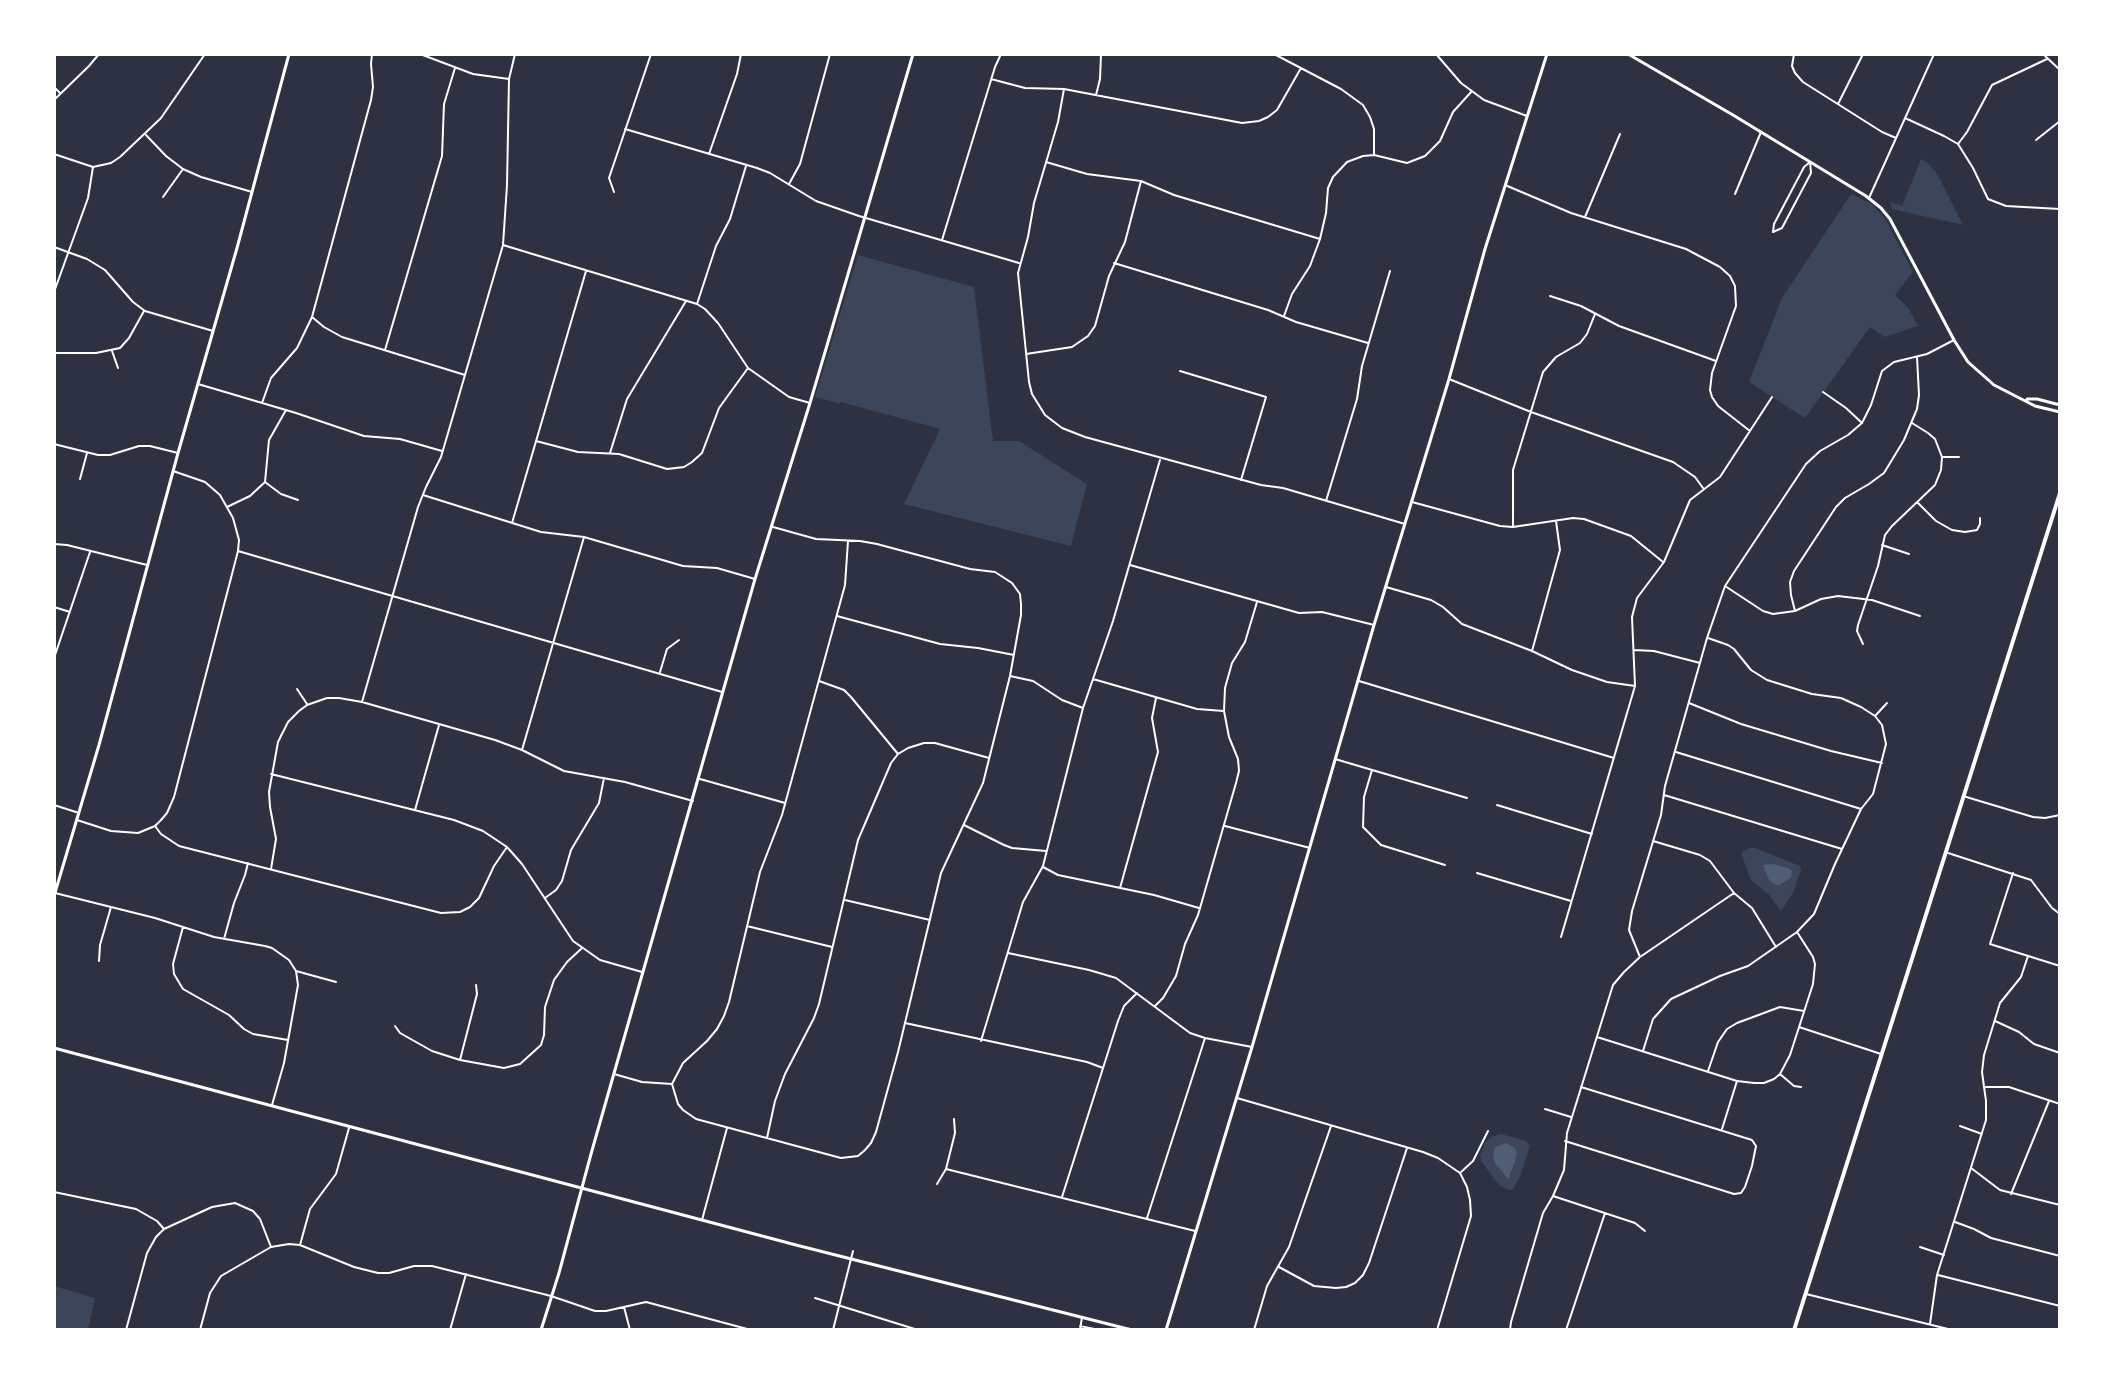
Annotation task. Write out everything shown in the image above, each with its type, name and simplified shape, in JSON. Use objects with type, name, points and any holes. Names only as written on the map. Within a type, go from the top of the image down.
[{"type":"main road","points":[[1794,1330],[2060,494]]},
{"type":"street","points":[[54,100],[90,66],[99,54]]},
{"type":"street","points":[[54,154],[93,167],[111,163],[146,134],[166,112],[205,54]]},
{"type":"street","points":[[272,1105],[288,1040],[298,985],[296,971],[289,960],[272,948],[224,939],[111,907],[55,895],[289,55],[282,54]]},
{"type":"street","points":[[262,403],[271,378],[297,348],[312,317],[371,100],[372,54]]},
{"type":"street","points":[[420,54],[455,68],[485,76],[509,79]]},
{"type":"street","points":[[362,702],[422,494],[438,465],[503,245],[507,185],[509,79],[515,54]]},
{"type":"street","points":[[614,192],[609,177],[651,54]]},
{"type":"street","points":[[709,154],[737,74],[741,54]]},
{"type":"street","points":[[789,184],[800,164],[830,54]]},
{"type":"street","points":[[541,1330],[756,579],[913,54]]},
{"type":"street","points":[[942,240],[991,79],[1001,54]]},
{"type":"street","points":[[1096,95],[1100,78],[1101,54]]},
{"type":"street","points":[[1274,54],[1341,88],[1363,105],[1374,129],[1374,155]]},
{"type":"street","points":[[1437,54],[1451,73],[1472,92],[1496,106],[1527,116]]},
{"type":"street","points":[[1166,1330],[1252,1047],[1374,626],[1449,379],[1485,249],[1547,54]]},
{"type":"street","points":[[1628,54],[1869,198],[1890,219],[1968,362],[1983,377],[2010,394],[2035,406],[2060,412]]},
{"type":"street","points":[[1794,54],[1792,66],[1803,82],[1882,132],[1896,138]]},
{"type":"street","points":[[1838,104],[1863,54]]},
{"type":"street","points":[[1869,198],[1934,54]]},
{"type":"street","points":[[2043,54],[2060,70]]},
{"type":"street","points":[[1958,144],[1992,86],[2047,59]]},
{"type":"street","points":[[385,350],[442,156],[444,104],[455,68]]},
{"type":"street","points":[[991,79],[1025,88],[1064,89],[1242,123],[1268,117],[1276,110],[1301,68]]},
{"type":"street","points":[[54,87],[61,94]]},
{"type":"street","points":[[1064,89],[1060,112],[1034,203],[1028,237],[1020,263],[1018,283],[1025,354],[1032,394],[1045,415],[1073,433],[1261,486],[1283,488],[1405,524]]},
{"type":"street","points":[[1284,316],[1292,294],[1310,266],[1326,213],[1328,188],[1340,168],[1355,158],[1374,155],[1407,163],[1425,156],[1440,141],[1453,112],[1472,92]]},
{"type":"street","points":[[1905,118],[1958,144],[1988,199],[2006,206],[2060,209]]},
{"type":"street","points":[[2036,140],[2060,121]]},
{"type":"street","points":[[626,129],[770,173],[816,201],[865,218],[1020,263]]},
{"type":"street","points":[[1735,194],[1761,132]]},
{"type":"street","points":[[146,134],[166,156],[183,169],[212,181],[252,192]]},
{"type":"street","points":[[1585,218],[1620,134]]},
{"type":"street","points":[[1046,162],[1087,174],[1141,181],[1174,195],[1320,239]]},
{"type":"street","points":[[1810,162],[1811,173],[1782,228],[1773,232],[1774,224],[1803,167],[1810,162]]},
{"type":"street","points":[[697,304],[716,246],[730,219],[746,165]]},
{"type":"street","points":[[54,292],[88,198],[93,167]]},
{"type":"street","points":[[163,197],[183,169]]},
{"type":"street","points":[[1025,354],[1072,347],[1088,336],[1095,326],[1114,263],[1125,242],[1141,181]]},
{"type":"street","points":[[1505,185],[1585,218],[1686,249],[1720,267],[1730,276],[1735,286],[1736,306],[1710,382],[1712,397],[1718,406],[1750,431]]},
{"type":"street","points":[[503,245],[697,304],[705,309],[717,323],[748,368],[789,397],[810,404]]},
{"type":"street","points":[[54,247],[87,259],[105,270],[133,302],[145,311],[213,330]]},
{"type":"street","points":[[1114,263],[1368,343]]},
{"type":"street","points":[[512,523],[586,271]]},
{"type":"street","points":[[1326,501],[1357,399],[1360,373],[1390,272]]},
{"type":"street","points":[[1550,296],[1571,302],[1619,326],[1716,361]]},
{"type":"street","points":[[610,453],[627,399],[686,300]]},
{"type":"street","points":[[54,353],[96,354],[120,348],[129,338],[145,311]]},
{"type":"street","points":[[1513,527],[1513,470],[1539,384],[1549,363],[1580,343],[1587,334],[1595,314]]},
{"type":"street","points":[[312,317],[333,333],[465,375]]},
{"type":"street","points":[[1640,957],[1629,930],[1630,922],[1707,638],[1725,586],[1806,464],[1820,451],[1848,435],[1862,423],[1882,371],[1894,362],[1917,357],[1954,340]]},
{"type":"street","points":[[112,351],[118,368]]},
{"type":"street","points":[[1795,611],[1790,582],[1794,571],[1836,507],[1845,498],[1884,472],[1897,453],[1912,423],[1919,395],[1917,357]]},
{"type":"street","points":[[536,441],[578,452],[610,453],[667,469],[684,467],[702,453],[719,408],[748,368]]},
{"type":"street","points":[[1180,371],[1266,397],[1241,480]]},
{"type":"street","points":[[1449,379],[1531,412],[1673,462],[1695,477],[1704,488]]},
{"type":"street","points":[[198,384],[364,436],[400,439],[442,451]]},
{"type":"street","points":[[1823,392],[1862,423]]},
{"type":"street","points":[[1561,937],[1635,686],[1632,617],[1634,607],[1644,587],[1664,562],[1685,508],[1695,493],[1720,477],[1773,397]]},
{"type":"street","points":[[2024,399],[2037,399],[2060,405]]},
{"type":"street","points":[[227,507],[250,496],[265,482],[269,440],[286,410]]},
{"type":"street","points":[[1863,644],[1857,631],[1878,566],[1884,535],[1928,493],[1939,478],[1942,457],[1935,439],[1912,423]]},
{"type":"street","points":[[54,444],[87,453],[110,455],[139,446],[150,446],[178,453]]},
{"type":"street","points":[[80,478],[87,453]]},
{"type":"street","points":[[1942,457],[1959,457]]},
{"type":"street","points":[[981,1041],[1023,902],[1043,866],[1083,708],[1161,459]]},
{"type":"street","points":[[76,820],[111,831],[130,834],[155,826],[167,813],[174,797],[239,540],[237,528],[220,495],[205,482],[173,471]]},
{"type":"street","points":[[265,482],[281,494],[298,500]]},
{"type":"street","points":[[422,494],[551,534],[584,537],[683,566],[717,568],[756,579]]},
{"type":"street","points":[[1412,502],[1500,526],[1513,527],[1573,518],[1584,519],[1630,536],[1664,562]]},
{"type":"street","points":[[1917,502],[1936,521],[1952,530],[1965,532],[1977,530],[1980,518]]},
{"type":"street","points":[[1532,651],[1560,549],[1556,521]]},
{"type":"street","points":[[773,527],[816,539],[848,541],[877,544],[970,569],[995,572],[1005,577],[1020,594],[1021,604],[1011,676],[978,797],[952,846],[941,873],[876,1132],[871,1143],[858,1156],[842,1158],[690,1116],[678,1104],[672,1084],[682,1063],[707,1041],[724,1016],[760,872],[785,803],[837,616],[845,585],[848,541]]},
{"type":"street","points":[[522,750],[584,537]]},
{"type":"street","points":[[54,544],[147,565]]},
{"type":"street","points":[[1882,545],[1909,554]]},
{"type":"street","points":[[238,551],[724,692]]},
{"type":"street","points":[[54,658],[90,552]]},
{"type":"street","points":[[1129,565],[1299,613],[1322,612],[1374,626]]},
{"type":"street","points":[[1725,586],[1773,614],[1795,611],[1830,597],[1848,596],[1866,599],[1920,616]]},
{"type":"street","points":[[1386,587],[1431,600],[1443,607],[1461,624],[1532,651],[1572,670],[1607,682],[1635,686]]},
{"type":"street","points":[[1155,1006],[1163,998],[1176,976],[1199,908],[1239,771],[1238,759],[1224,711],[1228,675],[1232,663],[1245,642],[1257,602]]},
{"type":"street","points":[[54,607],[70,612]]},
{"type":"street","points":[[837,616],[940,644],[1014,655]]},
{"type":"street","points":[[1643,1051],[1653,1019],[1671,999],[1720,976],[1748,966],[1805,925],[1819,905],[1861,809],[1873,794],[1886,744],[1882,725],[1875,716],[1841,698],[1812,694],[1767,680],[1751,670],[1734,649],[1707,638]]},
{"type":"street","points":[[660,674],[667,649],[679,640]]},
{"type":"street","points":[[1634,650],[1654,651],[1700,663]]},
{"type":"street","points":[[1011,676],[1033,681],[1062,700],[1083,708]]},
{"type":"street","points":[[1093,679],[1197,709],[1224,711]]},
{"type":"street","points":[[819,681],[844,690],[898,754]]},
{"type":"street","points":[[1359,681],[1614,758]]},
{"type":"street","points":[[297,689],[307,705]]},
{"type":"street","points":[[271,869],[276,839],[270,807],[271,774],[278,742],[282,731],[293,716],[307,705],[327,698],[362,702],[522,750],[564,771],[626,782],[693,801]]},
{"type":"street","points":[[1120,888],[1158,753],[1152,718],[1156,698]]},
{"type":"street","points":[[1689,703],[1753,727],[1831,751],[1882,763]]},
{"type":"street","points":[[1875,716],[1887,703]]},
{"type":"street","points":[[415,810],[439,725]]},
{"type":"street","points":[[767,1138],[775,1101],[785,1074],[814,1018],[858,840],[885,777],[898,754],[924,743],[935,743],[989,758]]},
{"type":"street","points":[[1676,752],[1861,809]]},
{"type":"street","points":[[1335,759],[1467,798]]},
{"type":"street","points":[[1372,770],[1364,797],[1363,827],[1381,845],[1445,865]]},
{"type":"street","points":[[271,774],[471,825],[491,835],[507,847],[522,864],[573,941],[600,960],[643,972]]},
{"type":"street","points":[[545,898],[556,890],[562,881],[571,850],[599,803],[604,778]]},
{"type":"street","points":[[699,779],[785,803]]},
{"type":"street","points":[[1664,795],[1842,849]]},
{"type":"street","points":[[1963,796],[2022,815],[2045,818],[2060,815]]},
{"type":"street","points":[[1497,805],[1592,834]]},
{"type":"street","points":[[54,806],[79,813]]},
{"type":"street","points":[[964,825],[1004,845],[1046,851]]},
{"type":"street","points":[[155,826],[161,834],[179,846],[427,909],[451,913],[470,907],[479,898],[494,866],[507,847]]},
{"type":"street","points":[[1224,826],[1310,848]]},
{"type":"street","points":[[1653,841],[1700,855],[1716,868],[1734,893],[1752,908],[1776,947]]},
{"type":"street","points":[[1945,852],[2031,880],[2052,908],[2060,914]]},
{"type":"street","points":[[224,939],[248,863]]},
{"type":"street","points":[[1043,866],[1058,875],[1175,900],[1199,908]]},
{"type":"street","points":[[1476,873],[1571,901]]},
{"type":"street","points":[[2013,873],[1990,944],[2060,966]]},
{"type":"street","points":[[1510,1330],[1543,1213],[1564,1170],[1565,1142],[1571,1117],[1613,985],[1640,957],[1734,893]]},
{"type":"street","points":[[844,900],[930,920]]},
{"type":"street","points":[[99,961],[100,945],[111,907]]},
{"type":"street","points":[[747,926],[832,947]]},
{"type":"street","points":[[183,927],[173,964],[174,974],[183,989],[229,1015],[253,1034],[288,1040]]},
{"type":"street","points":[[1597,1036],[1737,1081],[1764,1083],[1780,1074],[1813,984],[1815,964],[1810,951],[1797,932]]},
{"type":"street","points":[[395,1026],[400,1033],[432,1051],[460,1060],[504,1068],[520,1064],[541,1045],[544,1035],[545,1007],[554,980],[567,962],[582,948]]},
{"type":"street","points":[[1008,953],[1116,978],[1180,1027],[1205,1038],[1252,1047]]},
{"type":"street","points":[[1930,1324],[1937,1275],[1982,1134],[1986,1110],[1982,1064],[2000,1003],[2021,977],[2028,956]]},
{"type":"street","points":[[296,971],[336,982]]},
{"type":"street","points":[[460,1060],[477,994],[476,985]]},
{"type":"street","points":[[1062,1197],[1118,1021],[1124,1006],[1137,993]]},
{"type":"street","points":[[1708,1071],[1718,1042],[1727,1029],[1737,1023],[1780,1008],[1804,1011]]},
{"type":"street","points":[[1995,1021],[2011,1028],[2034,1044],[2060,1053]]},
{"type":"street","points":[[905,1023],[1087,1062],[1102,1068]]},
{"type":"street","points":[[1799,1027],[1881,1054]]},
{"type":"street","points":[[1147,1219],[1205,1038]]},
{"type":"street","points":[[54,1048],[272,1105],[350,1128],[1132,1330]]},
{"type":"street","points":[[614,1074],[642,1082],[672,1084]]},
{"type":"street","points":[[1780,1074],[1794,1086],[1801,1088]]},
{"type":"street","points":[[1722,1130],[1737,1081]]},
{"type":"street","points":[[1565,1142],[1734,1194],[1741,1193],[1745,1187],[1752,1166],[1756,1146],[1752,1140],[1581,1087]]},
{"type":"street","points":[[1984,1087],[2009,1087],[2060,1104]]},
{"type":"street","points":[[1236,1098],[1438,1158],[1460,1173],[1469,1194],[1471,1216],[1437,1330]]},
{"type":"street","points":[[2011,1194],[2049,1101]]},
{"type":"street","points":[[1545,1109],[1571,1117]]},
{"type":"street","points":[[937,1184],[946,1169],[955,1133],[954,1119]]},
{"type":"street","points":[[1254,1330],[1267,1286],[1288,1247],[1330,1126]]},
{"type":"street","points":[[1960,1126],[1982,1134]]},
{"type":"street","points":[[300,1245],[310,1209],[336,1174],[350,1128]]},
{"type":"street","points":[[702,1220],[727,1128]]},
{"type":"street","points":[[1460,1173],[1480,1151],[1488,1131]]},
{"type":"street","points":[[1279,1267],[1314,1286],[1336,1288],[1355,1283],[1363,1275],[1369,1263],[1407,1148]]},
{"type":"street","points":[[1971,1168],[1993,1185],[2011,1194],[2060,1205]]},
{"type":"street","points":[[946,1169],[1196,1231]]},
{"type":"street","points":[[54,1192],[136,1209],[158,1221],[164,1229]]},
{"type":"street","points":[[1553,1196],[1635,1223],[1645,1231]]},
{"type":"street","points":[[126,1330],[147,1253],[156,1237],[164,1229],[212,1207],[235,1203],[253,1211],[260,1219],[271,1247]]},
{"type":"street","points":[[1566,1330],[1605,1213]]},
{"type":"street","points":[[1954,1222],[1974,1229],[1991,1239],[2060,1256]]},
{"type":"street","points":[[200,1330],[210,1293],[221,1276],[271,1247],[290,1244],[300,1245],[354,1267],[378,1273],[389,1273],[423,1265],[551,1296],[595,1311],[606,1311],[646,1302],[751,1330]]},
{"type":"street","points":[[1920,1247],[1944,1255]]},
{"type":"street","points":[[833,1330],[853,1251]]},
{"type":"street","points":[[450,1330],[466,1274]]},
{"type":"street","points":[[1937,1275],[2060,1306]]},
{"type":"street","points":[[1805,1294],[1952,1330]]},
{"type":"street","points":[[815,1298],[918,1330]]},
{"type":"street","points":[[624,1307],[630,1330]]},
{"type":"street","points":[[1080,1330],[1082,1317]]},
{"type":"street","points":[[1080,1326],[1099,1330]]},
{"type":"shaded area","points":[[1921,159],[1928,163],[1938,175],[1963,225],[1892,209],[1890,202],[1902,206]]},
{"type":"shaded area","points":[[1851,194],[1872,204],[1885,218],[1913,272],[1895,295],[1909,309],[1918,326],[1884,337],[1870,327],[1805,418],[1749,382],[1782,298]]},
{"type":"shaded area","points":[[858,255],[974,287],[993,441],[1019,441],[1087,484],[1071,546],[904,504],[940,429],[815,397]]},
{"type":"shaded area","points":[[1755,848],[1800,866],[1801,870],[1793,893],[1781,911],[1769,895],[1751,880],[1742,856],[1742,852]]},
{"type":"shaded area","points":[[1773,864],[1792,871],[1791,878],[1779,885],[1774,884],[1769,880],[1763,865]]},
{"type":"shaded area","points":[[1501,1134],[1526,1141],[1530,1146],[1520,1177],[1513,1189],[1509,1190],[1500,1186],[1481,1161],[1480,1156],[1485,1143],[1491,1137]]},
{"type":"shaded area","points":[[1506,1143],[1515,1148],[1517,1152],[1508,1179],[1493,1157],[1495,1147]]},
{"type":"shaded area","points":[[54,1286],[95,1298],[88,1330],[54,1330]]}]
